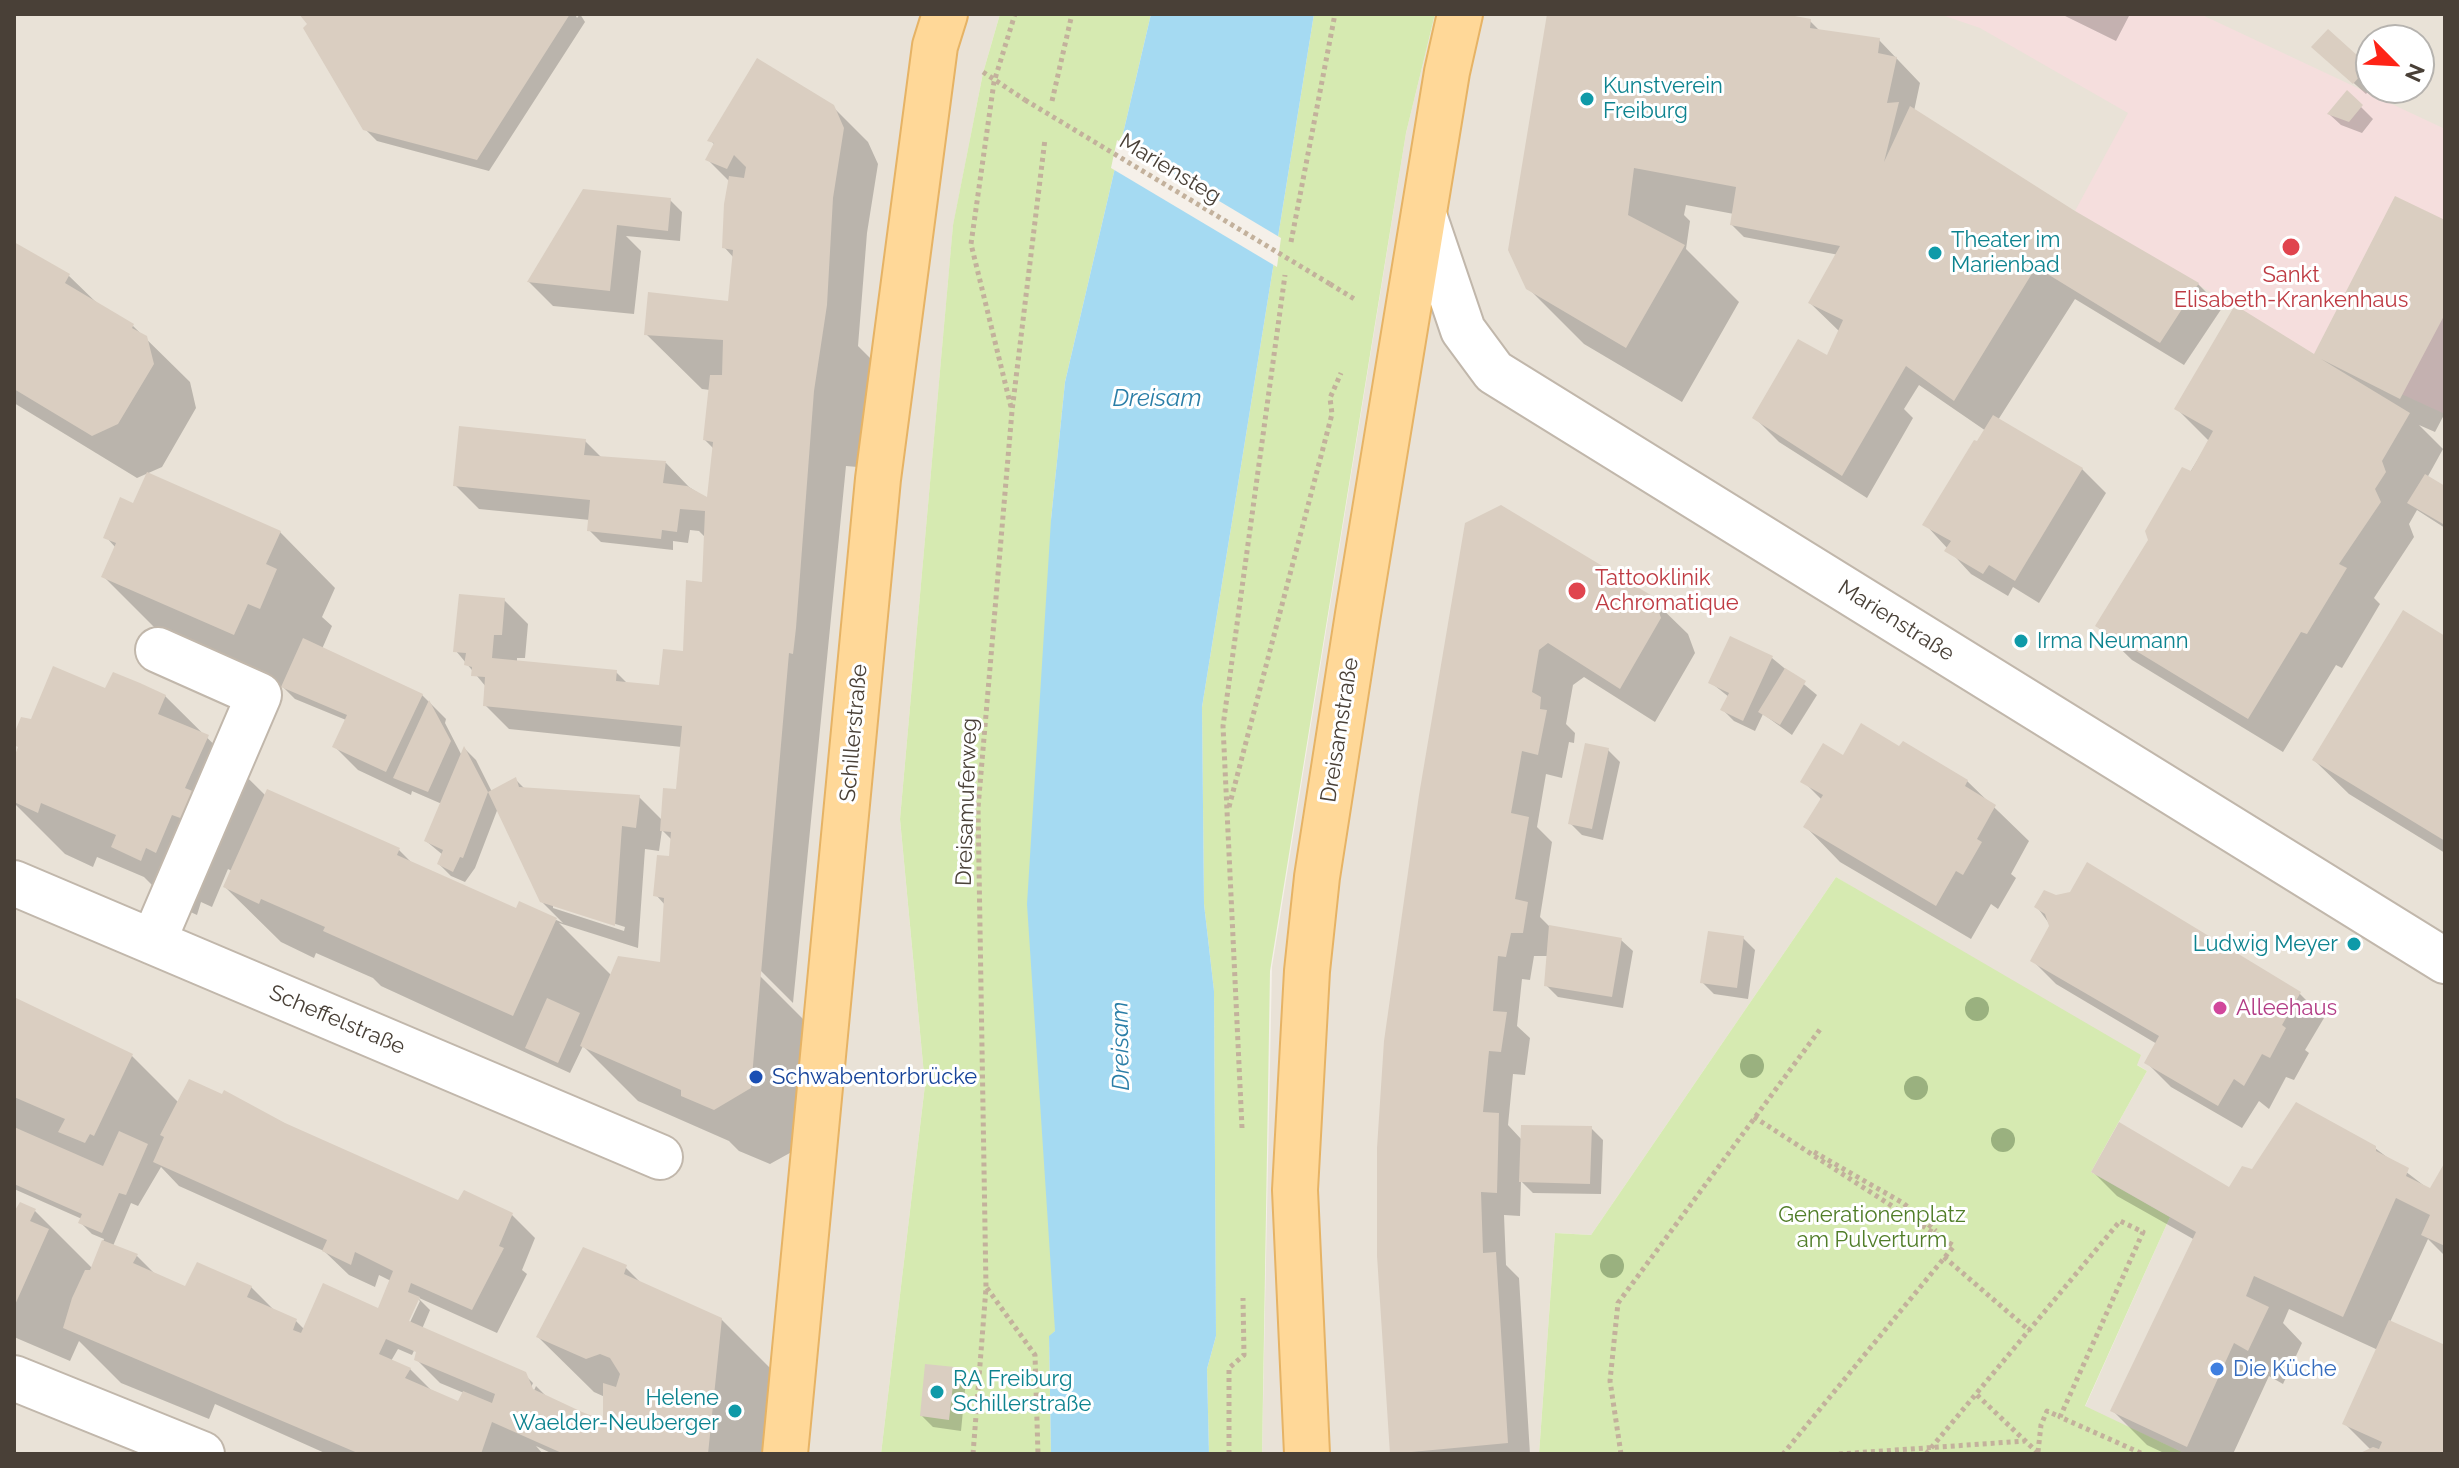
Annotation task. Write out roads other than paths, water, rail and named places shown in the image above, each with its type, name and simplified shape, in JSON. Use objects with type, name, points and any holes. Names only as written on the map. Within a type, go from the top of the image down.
[{"type":"main road","name":"Schillerstraße","points":[[785,1454],[878,479],[935,46],[945,14]]},
{"type":"main road","name":"Dreisamstraße","points":[[1308,1452],[1295,1190],[1307,971],[1336,753],[1460,14]]},
{"type":"street","name":"Marienstraße","points":[[1424,215],[1463,330],[1494,372],[2445,961]]},
{"type":"street","points":[[153,942],[259,695],[158,650]]},
{"type":"street","name":"Scheffelstraße","points":[[14,883],[660,1157]]},
{"type":"street","points":[[14,1378],[202,1454]]},
{"type":"water","name":"Dreisam","points":[[1151,14],[1314,14],[1202,707],[1204,904],[1214,991],[1216,1336],[1207,1369],[1209,1454],[1051,1454],[1049,1336],[1055,1331],[1027,904],[1051,520],[1065,382]]},
{"type":"place","name":"Kunstverein Freiburg","points":[[1587,99]]},
{"type":"place","name":"Sankt Elisabeth-Krankenhaus","points":[[2291,247]]},
{"type":"place","name":"Theater im Marienbad","points":[[1935,253]]},
{"type":"place","name":"Tattooklinik Achromatique","points":[[1577,591]]},
{"type":"place","name":"Irma Neumann","points":[[2021,641]]},
{"type":"place","name":"Ludwig Meyer","points":[[2354,944]]},
{"type":"place","name":"Alleehaus","points":[[2220,1008]]},
{"type":"place","name":"Schwabentorbrücke","points":[[756,1077]]},
{"type":"place","name":"Die Küche","points":[[2217,1369]]},
{"type":"place","name":"RA Freiburg Schillerstraße","points":[[937,1392]]},
{"type":"place","name":"Helene Waelder-Neuberger","points":[[735,1411]]},
{"type":"park label","name":"Generationenplatz am Pulverturm","points":[[1872,1228]]}]
